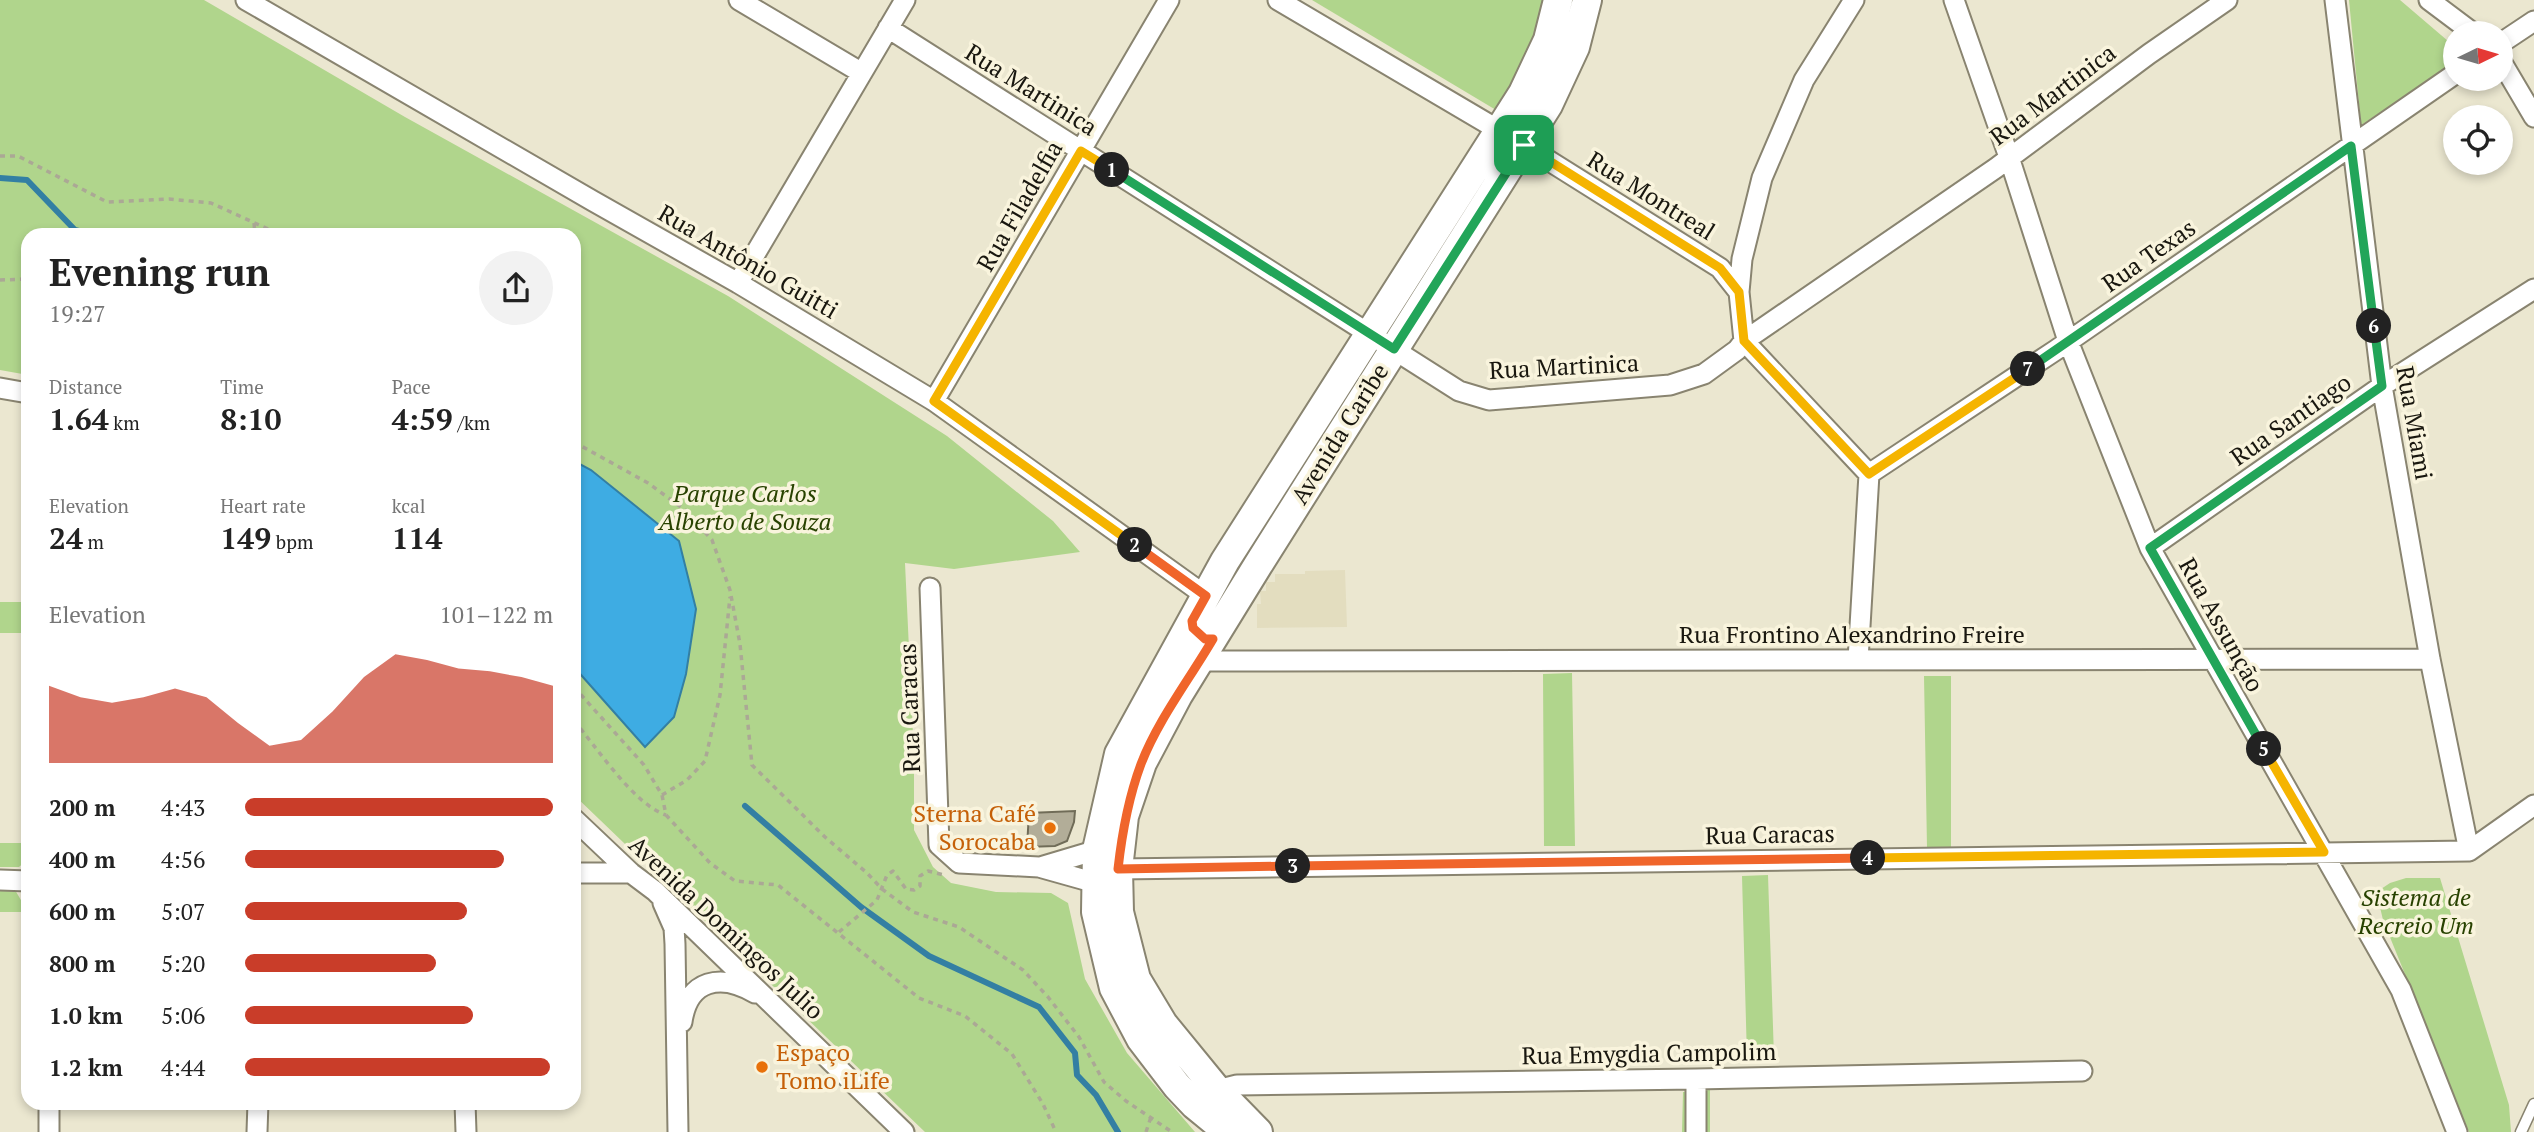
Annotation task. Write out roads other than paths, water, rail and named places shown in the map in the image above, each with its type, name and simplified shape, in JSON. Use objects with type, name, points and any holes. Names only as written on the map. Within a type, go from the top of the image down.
[{"type":"street","name":"Rua Antônio Guitti","points":[[246,0],[738,283],[934,401],[1207,594]]},
{"type":"street","points":[[739,0],[862,73]]},
{"type":"street","points":[[738,283],[905,0]]},
{"type":"street","name":"Rua Filadelfia","points":[[934,401],[1169,0]]},
{"type":"street","name":"Rua Montreal","points":[[1278,0],[1524,145],[1720,268],[1739,292]]},
{"type":"street","name":"Avenida Caribe","points":[[1107,876],[1142,762],[1178,695],[1202,640],[1207,594],[1225,561],[1523,93],[1548,40],[1558,0]]},
{"type":"street","name":"Avenida Caribe","points":[[1228,1132],[1136,979],[1119,912],[1097,850],[1119,754],[1202,640],[1231,610],[1524,145],[1548,105],[1575,47],[1587,0]]},
{"type":"street","points":[[1854,0],[1804,80],[1762,178],[1742,259],[1739,292],[1744,341],[1869,474],[1858,660]]},
{"type":"street","name":"Rua Assunção","points":[[1954,0],[2009,157],[2068,341],[2150,548],[2401,990],[2457,1132]]},
{"type":"street","name":"Rua Martinica","points":[[888,29],[1459,391],[1489,400],[1670,385],[1704,373],[1737,350],[1744,341],[2009,157],[2227,0]]},
{"type":"street","name":"Rua Miami","points":[[2335,0],[2382,386],[2430,659],[2469,851]]},
{"type":"street","points":[[2430,0],[2457,21]]},
{"type":"street","points":[[2513,35],[2534,20]]},
{"type":"street","points":[[2513,81],[2534,117]]},
{"type":"street","name":"Rua Texas","points":[[1869,474],[2068,341],[2443,82]]},
{"type":"street","name":"Rua Santiago","points":[[2150,548],[2382,386],[2534,289]]},
{"type":"street","points":[[0,388],[21,392]]},
{"type":"street","name":"Rua Caracas","points":[[930,588],[939,845],[959,863],[1040,867],[1107,876],[2469,851]]},
{"type":"street","points":[[1207,594],[1223,594],[1230,601],[1231,610]]},
{"type":"street","name":"Rua Frontino Alexandrino Freire","points":[[1202,640],[1275,661],[2430,659]]},
{"type":"street","points":[[2469,851],[2534,805]]},
{"type":"street","name":"Avenida Domingos Julio","points":[[581,826],[631,873],[655,891],[904,1132]]},
{"type":"street","name":"Rua Caracas","points":[[1040,867],[1097,850]]},
{"type":"street","points":[[581,873],[631,873]]},
{"type":"street","points":[[0,880],[21,881]]},
{"type":"street","points":[[655,891],[674,928],[678,1132]]},
{"type":"street","points":[[677,1065],[683,1014],[689,998],[697,989],[708,983],[725,980],[743,986],[771,1002]]},
{"type":"street","name":"Rua Emygdia Campolim","points":[[1206,1098],[1237,1084],[2082,1071]]},
{"type":"street","points":[[1696,1079],[1696,1132]]},
{"type":"street","name":"Avenida Caribe","points":[[1206,1098],[1258,1132]]},
{"type":"street","points":[[49,1110],[49,1132]]},
{"type":"street","points":[[257,1132],[258,1110]]},
{"type":"street","points":[[465,1110],[466,1132]]},
{"type":"lane","points":[[2521,1132],[2534,1104]]},
{"type":"water","points":[[581,465],[679,541],[696,609],[686,674],[674,717],[645,747],[581,675]]},
{"type":"waterway","points":[[0,178],[27,180],[73,228]]},
{"type":"waterway","points":[[745,806],[861,907],[929,956],[1039,1007],[1075,1053],[1077,1075],[1096,1095],[1118,1132]]},
{"type":"place","name":"Sterna Café Sorocaba","points":[[1050,828]]},
{"type":"place","name":"Espaço Tomo iLife","points":[[762,1067]]},
{"type":"park label","name":"Parque Carlos Alberto de Souza","points":[[745,508]]},
{"type":"park label","name":"Sistema de Recreio Um","points":[[2416,912]]}]
